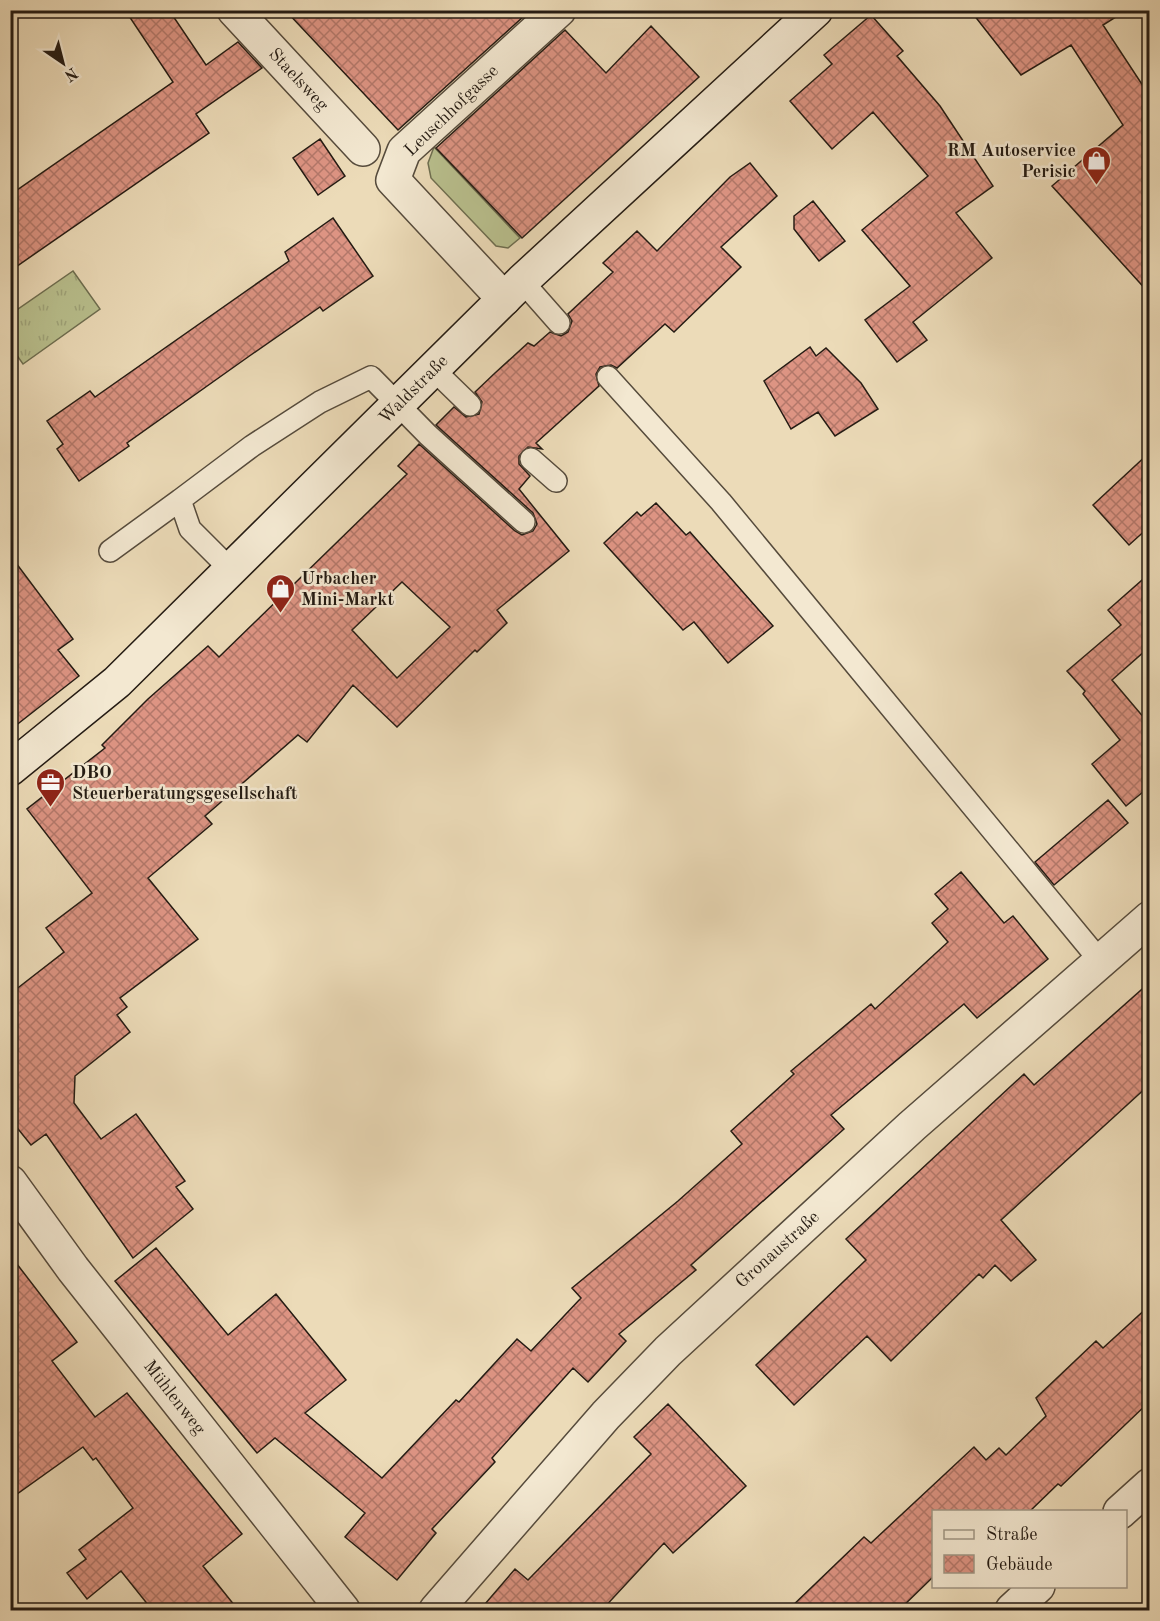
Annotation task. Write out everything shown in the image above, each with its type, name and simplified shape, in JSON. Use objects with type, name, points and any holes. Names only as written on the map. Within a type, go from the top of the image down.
[{"type":"street","name":"Staelsweg","points":[[234,10],[363,149]]},
{"type":"street","name":"Leuschhofgasse","points":[[513,290],[393,180],[404,151],[559,10]]},
{"type":"street","name":"Waldstraße","points":[[10,769],[117,682],[513,290],[816,10]]},
{"type":"street","name":"Gronaustraße","points":[[436,1611],[606,1415],[668,1352],[912,1126],[1149,918]]},
{"type":"street","name":"Mühlenweg","points":[[10,1182],[73,1269],[343,1611]]},
{"type":"street","points":[[1122,1510],[1149,1485]]},
{"type":"street","points":[[1012,1611],[1037,1588]]},
{"type":"lane","points":[[513,290],[559,322]]},
{"type":"lane","points":[[433,369],[470,405]]},
{"type":"lane","points":[[110,551],[252,446],[320,402],[371,377],[524,522]]},
{"type":"lane","points":[[608,377],[720,502],[1101,962]]},
{"type":"lane","points":[[531,459],[556,481]]},
{"type":"lane","points":[[180,500],[190,529],[231,570]]},
{"type":"green space","points":[[434,147],[520,238],[508,248],[496,246],[431,178],[428,163]]},
{"type":"green space","points":[[73,271],[100,309],[23,364],[11,347],[11,314]]},
{"type":"building","points":[[125,10],[169,10],[206,65],[238,42],[262,68],[196,114],[209,133],[10,271],[10,195],[173,82]]},
{"type":"building","points":[[285,10],[516,10],[523,17],[398,130]]},
{"type":"building","points":[[970,10],[1127,10],[1103,25],[1149,95],[1149,293],[1052,186],[1123,125],[1071,45],[1021,75]]},
{"type":"building","points":[[871,15],[903,51],[897,56],[940,106],[993,186],[956,213],[992,258],[913,322],[927,340],[897,362],[865,320],[910,286],[862,230],[928,176],[873,112],[832,149],[790,101],[832,64],[824,55]]},
{"type":"building","points":[[651,26],[699,77],[522,238],[436,148],[565,30],[606,73]]},
{"type":"building","points":[[320,139],[345,176],[318,195],[293,158]]},
{"type":"building","points":[[750,163],[777,196],[721,247],[741,267],[674,332],[665,324],[617,368],[611,365],[600,367],[596,374],[599,386],[536,443],[542,449],[528,447],[519,456],[519,464],[530,476],[519,489],[569,551],[497,610],[507,623],[477,652],[475,650],[397,727],[353,685],[307,742],[298,735],[205,816],[212,824],[148,878],[198,939],[120,998],[127,1007],[117,1015],[130,1032],[75,1076],[74,1103],[101,1139],[136,1114],[185,1181],[176,1187],[193,1209],[133,1258],[46,1134],[31,1145],[10,1119],[10,994],[64,952],[46,928],[92,893],[27,809],[105,748],[102,745],[148,699],[208,646],[219,657],[407,474],[398,466],[419,444],[515,531],[522,535],[533,531],[537,524],[533,513],[436,425],[454,407],[466,417],[479,414],[482,402],[475,392],[528,343],[534,346],[550,332],[561,336],[568,332],[572,321],[568,314],[613,272],[603,263],[637,231],[657,251],[730,177]],"holes":[[[402,582],[450,627],[397,678],[352,630]]]},
{"type":"building","points":[[813,201],[845,241],[819,261],[794,229],[794,216]]},
{"type":"building","points":[[333,218],[373,276],[323,311],[320,307],[248,357],[127,443],[129,446],[79,481],[57,449],[63,444],[47,421],[90,391],[95,397],[289,261],[285,252]]},
{"type":"building","points":[[810,347],[816,356],[826,348],[861,383],[878,409],[835,436],[818,412],[791,429],[764,381]]},
{"type":"building","points":[[1149,453],[1149,527],[1129,545],[1093,505]]},
{"type":"building","points":[[656,503],[686,535],[690,532],[773,626],[728,663],[694,622],[683,630],[604,543],[637,512],[641,516]]},
{"type":"building","points":[[10,555],[73,639],[58,650],[79,676],[10,730]]},
{"type":"building","points":[[1149,574],[1149,657],[1145,651],[1112,680],[1145,719],[1149,716],[1149,787],[1126,806],[1092,764],[1120,740],[1083,694],[1085,691],[1067,671],[1121,625],[1108,610]]},
{"type":"building","points":[[1108,800],[1128,823],[1054,885],[1035,862]]},
{"type":"building","points":[[961,872],[1004,923],[1013,916],[1048,959],[977,1018],[964,1004],[831,1115],[844,1129],[691,1265],[696,1270],[619,1334],[626,1341],[588,1382],[573,1368],[492,1458],[495,1462],[432,1529],[436,1533],[397,1580],[345,1537],[365,1513],[275,1438],[257,1453],[115,1281],[156,1248],[228,1335],[276,1294],[346,1380],[305,1413],[382,1478],[456,1400],[459,1402],[517,1339],[531,1351],[581,1298],[572,1288],[678,1201],[742,1144],[731,1131],[794,1074],[791,1071],[871,1004],[875,1009],[948,942],[932,923],[948,909],[935,894]]},
{"type":"building","points":[[1149,983],[1149,1085],[1001,1220],[1036,1260],[1011,1281],[995,1265],[983,1278],[979,1274],[891,1361],[867,1336],[794,1405],[756,1365],[866,1260],[846,1239],[1024,1074],[1034,1085]]},
{"type":"building","points":[[10,1255],[77,1342],[52,1361],[95,1417],[127,1393],[242,1534],[203,1566],[239,1611],[153,1611],[121,1571],[87,1599],[67,1573],[86,1559],[79,1550],[133,1508],[96,1458],[93,1460],[83,1447],[10,1499]]},
{"type":"building","points":[[1149,1306],[1149,1402],[1061,1486],[1058,1484],[1031,1510],[932,1510],[932,1578],[898,1611],[787,1611],[864,1537],[871,1543],[974,1447],[986,1460],[999,1448],[1006,1455],[1046,1416],[1036,1398],[1096,1341],[1103,1348]]},
{"type":"building","points":[[668,1404],[746,1486],[673,1553],[664,1543],[601,1611],[479,1611],[515,1569],[528,1580],[651,1454],[634,1437]]},
{"type":"place","name":"RM Autoservice Perisic","points":[[1097,186]]},
{"type":"place","name":"Urbacher Mini-Markt","points":[[280,614]]},
{"type":"place","name":"DBO Steuerberatungsgesellschaft","points":[[51,808]]}]
